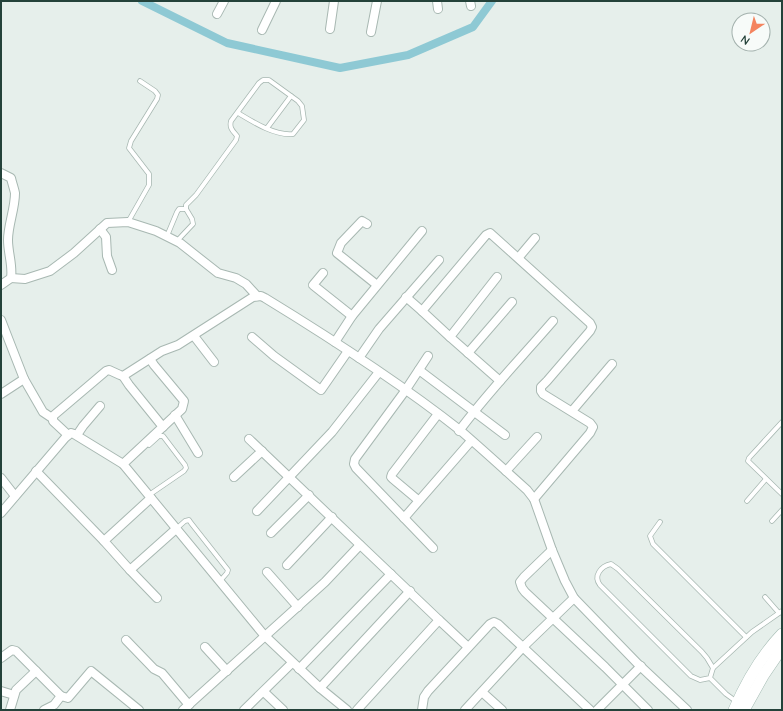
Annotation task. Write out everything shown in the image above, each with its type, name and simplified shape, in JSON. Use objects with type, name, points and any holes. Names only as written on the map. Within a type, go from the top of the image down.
[{"type":"street","points":[[217,14],[224,1]]},
{"type":"street","points":[[262,30],[276,1]]},
{"type":"street","points":[[330,29],[334,1]]},
{"type":"street","points":[[371,32],[377,1]]},
{"type":"street","points":[[1,173],[11,178],[15,192],[8,238],[8,255],[12,271],[11,278]]},
{"type":"street","points":[[367,224],[362,221],[341,242],[337,253],[377,286]]},
{"type":"street","points":[[1,285],[11,278],[25,279],[50,271],[74,253],[107,223],[128,222],[156,231],[177,241],[218,274],[236,278],[246,284],[257,296],[265,298],[359,358],[438,414],[506,471],[534,499],[552,550],[574,598],[687,710]]},
{"type":"street","points":[[100,229],[106,237],[107,256],[112,270]]},
{"type":"street","points":[[335,342],[352,316],[422,231]]},
{"type":"street","points":[[422,311],[486,235],[490,233],[590,323],[592,327],[590,331],[541,387],[540,391],[590,422],[592,427],[590,433],[534,499]]},
{"type":"street","points":[[518,257],[535,238]]},
{"type":"street","points":[[359,358],[379,328],[439,260]]},
{"type":"street","points":[[323,273],[313,285],[352,316]]},
{"type":"street","points":[[450,337],[498,278]]},
{"type":"street","points":[[124,376],[162,351],[178,345],[194,336],[257,296]]},
{"type":"street","points":[[406,297],[500,380]]},
{"type":"street","points":[[468,353],[512,302]]},
{"type":"street","points":[[459,431],[500,380],[553,320]]},
{"type":"street","points":[[2,324],[24,380],[43,412],[52,418],[68,435]]},
{"type":"street","points":[[194,336],[214,362]]},
{"type":"street","points":[[252,337],[274,356],[321,390],[348,351]]},
{"type":"street","points":[[428,356],[405,391],[355,459],[354,464],[356,468],[433,548]]},
{"type":"street","points":[[124,465],[182,409],[184,402],[150,359]]},
{"type":"street","points":[[572,411],[612,364]]},
{"type":"street","points":[[52,418],[72,398],[109,370],[124,376],[129,385],[162,427]]},
{"type":"street","points":[[419,370],[504,435]]},
{"type":"street","points":[[257,511],[332,432],[378,372]]},
{"type":"street","points":[[1,394],[24,380]]},
{"type":"street","points":[[77,436],[83,426],[100,406]]},
{"type":"street","points":[[418,500],[391,477],[438,414]]},
{"type":"street","points":[[175,415],[198,453]]},
{"type":"street","points":[[1,513],[68,435],[71,433],[77,436],[124,465],[264,636],[320,688],[347,710]]},
{"type":"street","points":[[506,471],[537,437]]},
{"type":"street","points":[[249,439],[468,647]]},
{"type":"street","points":[[404,518],[418,500],[471,441]]},
{"type":"street","points":[[234,477],[262,451]]},
{"type":"street","points":[[36,471],[157,598]]},
{"type":"street","points":[[1,478],[15,496]]},
{"type":"street","points":[[271,533],[309,495]]},
{"type":"street","points":[[104,541],[150,497]]},
{"type":"street","points":[[287,565],[332,517]]},
{"type":"street","points":[[130,570],[176,529]]},
{"type":"street","points":[[126,640],[154,668],[162,673],[186,707],[325,582],[360,545]]},
{"type":"street","points":[[552,550],[520,582],[522,588],[648,710]]},
{"type":"street","points":[[267,572],[298,607]]},
{"type":"street","points":[[299,669],[391,574]]},
{"type":"street","points":[[320,688],[410,591]]},
{"type":"street","points":[[465,710],[523,647],[574,598]]},
{"type":"street","points":[[357,710],[439,620]]},
{"type":"street","points":[[422,710],[424,697],[428,691],[490,624],[494,622],[498,624],[590,710]]},
{"type":"street","points":[[739,708],[756,668],[772,645],[782,634]]},
{"type":"street","points":[[205,648],[227,671]]},
{"type":"street","points":[[739,708],[782,648]]},
{"type":"street","points":[[1,658],[12,650],[16,651],[62,696],[68,698],[91,671],[139,710]]},
{"type":"street","points":[[244,710],[292,663]]},
{"type":"street","points":[[597,710],[641,666]]},
{"type":"street","points":[[10,710],[16,690],[36,671]]},
{"type":"street","points":[[1,691],[14,695]]},
{"type":"street","points":[[264,692],[283,710]]},
{"type":"street","points":[[482,692],[502,710]]},
{"type":"street","points":[[44,710],[54,705],[62,696]]},
{"type":"lane","points":[[177,241],[193,224],[192,219],[186,209],[186,205],[196,195],[236,140],[236,136],[230,125],[238,113],[259,83],[263,80],[268,80],[298,101],[302,106],[304,120],[293,134],[287,135],[260,126],[238,113]]},
{"type":"lane","points":[[128,222],[149,185],[149,174],[129,148],[131,141],[158,95],[155,91],[140,81]]},
{"type":"lane","points":[[267,128],[291,96]]},
{"type":"lane","points":[[167,237],[179,209],[186,209]]},
{"type":"lane","points":[[782,422],[749,458],[748,461],[782,494]]},
{"type":"lane","points":[[124,465],[159,436],[163,436],[166,439],[186,468],[150,497]]},
{"type":"lane","points":[[747,501],[766,479]]},
{"type":"lane","points":[[772,521],[782,510]]},
{"type":"lane","points":[[176,529],[185,521],[189,520],[192,523],[228,570],[220,581]]},
{"type":"lane","points":[[660,522],[650,536],[653,544],[746,637]]},
{"type":"lane","points":[[611,564],[618,569],[702,652],[712,668],[710,678],[700,680],[691,676],[600,585],[597,578],[603,567],[611,564]]},
{"type":"lane","points":[[712,668],[746,637],[781,612],[765,597]]},
{"type":"lane","points":[[710,678],[739,708]]},
{"type":"waterway","points":[[142,1],[227,43],[340,68],[408,55],[473,27],[492,1]]}]
